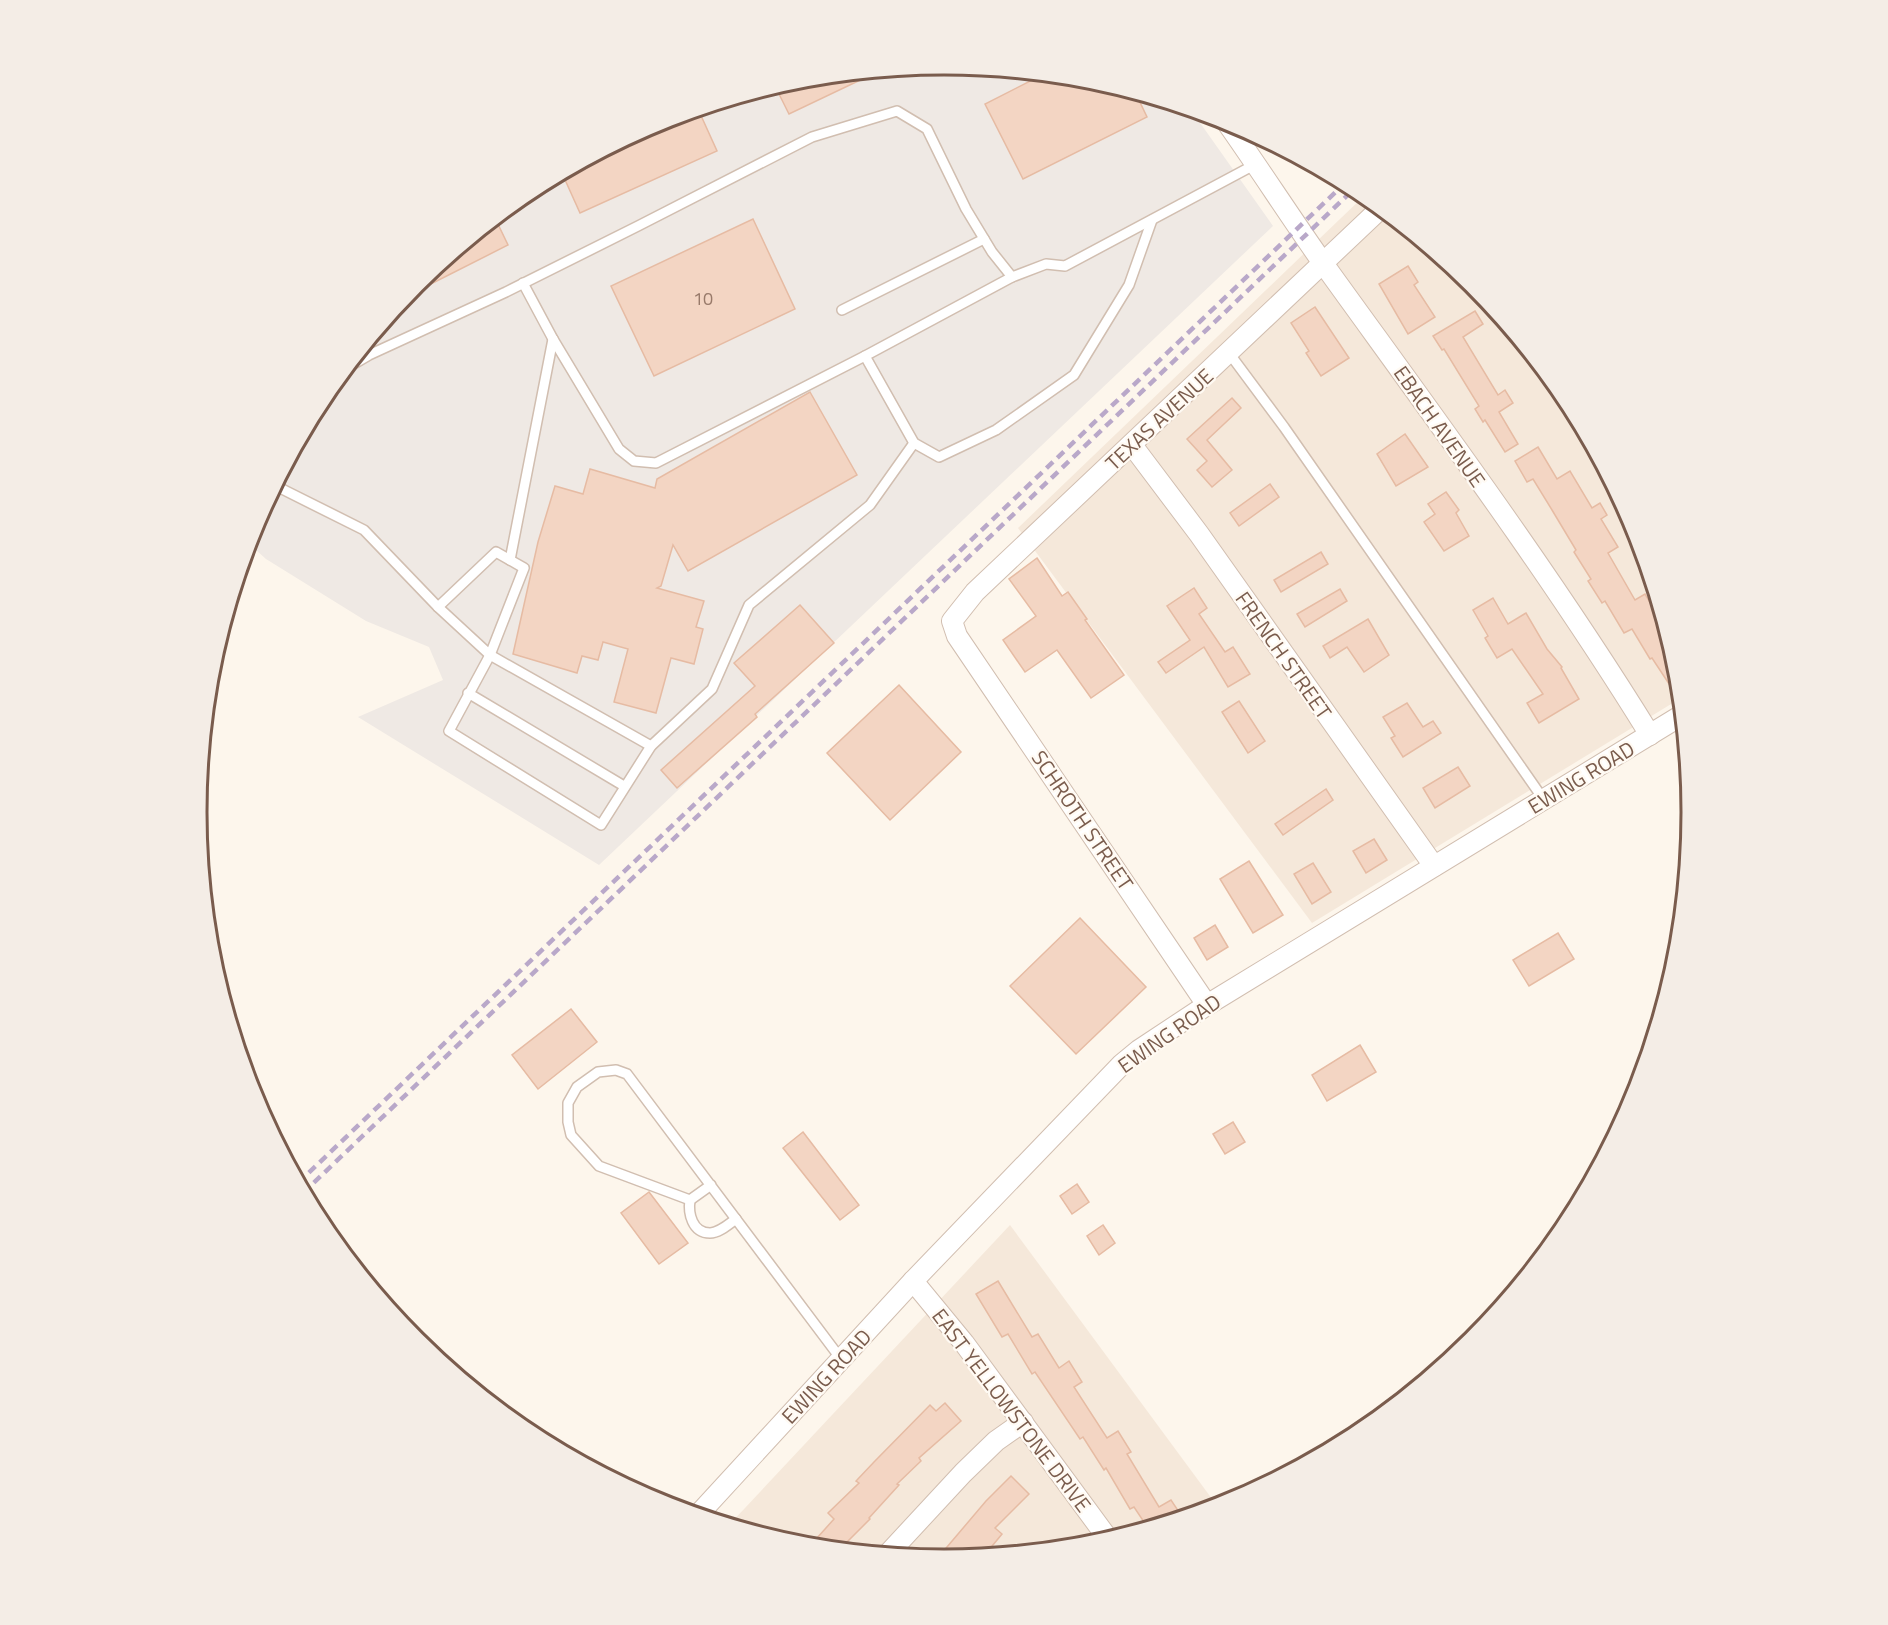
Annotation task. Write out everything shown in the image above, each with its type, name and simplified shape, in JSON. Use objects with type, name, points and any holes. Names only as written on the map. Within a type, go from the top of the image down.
[{"type":"street","name":"EBACH AVENUE","points":[[1236,136],[1323,263],[1421,397],[1554,588],[1650,735]]},
{"type":"street","name":"TEXAS AVENUE","points":[[957,636],[952,621],[975,592],[1375,214]]},
{"type":"street","name":"FRENCH STREET","points":[[1132,445],[1199,534],[1434,866]]},
{"type":"street","name":"SCHROTH STREET","points":[[957,636],[1207,1005]]},
{"type":"street","name":"EWING ROAD","points":[[703,1509],[913,1281],[1085,1100],[1139,1050],[1207,1005],[1675,719]]},
{"type":"street","name":"EAST YELLOWSTONE DRIVE","points":[[913,1281],[964,1343],[1103,1532]]},
{"type":"street","points":[[894,1548],[963,1473],[996,1441],[1023,1422]]},
{"type":"lane","points":[[364,358],[523,283],[812,137],[897,111],[927,129],[966,209],[1012,278]]},
{"type":"lane","points":[[523,283],[553,339],[619,449],[634,461],[656,463],[866,356],[1012,278],[1046,264],[1065,266],[1256,164]]},
{"type":"lane","points":[[866,356],[914,443],[939,457],[996,429],[1074,375],[1129,285],[1152,220]]},
{"type":"lane","points":[[842,310],[984,239]]},
{"type":"lane","points":[[510,560],[553,339]]},
{"type":"lane","points":[[1229,353],[1544,800]]},
{"type":"lane","points":[[438,607],[496,552],[524,568],[490,655],[449,731],[601,825],[651,746],[712,689],[749,605],[870,505],[914,443]]},
{"type":"lane","points":[[282,489],[364,530],[438,607],[490,655],[651,746]]},
{"type":"lane","points":[[468,693],[624,786]]},
{"type":"lane","points":[[690,1200],[599,1166],[572,1135],[568,1122],[568,1103],[577,1088],[598,1072],[616,1070],[627,1074],[842,1359]]},
{"type":"lane","points":[[711,1185],[690,1200],[688,1211],[692,1221],[700,1230],[710,1233],[719,1231],[736,1219]]},
{"type":"shaded area","points":[[944,75],[992,77],[1040,81],[1088,89],[1135,100],[1199,121],[1273,226],[599,865],[358,717],[443,680],[429,647],[366,621],[266,559],[256,550],[283,486],[305,444],[359,364],[423,291],[495,227],[534,199],[618,151],[707,114],[800,89],[848,81],[896,77]]},
{"type":"shaded area","points":[[1358,202],[1430,258],[1498,326],[1529,364],[1583,444],[1625,530],[1642,575],[1656,622],[1673,703],[1312,923],[1018,528]]},
{"type":"shaded area","points":[[1010,1225],[1212,1499],[1135,1525],[1088,1536],[1040,1544],[992,1548],[944,1550],[848,1544],[800,1536],[734,1519]]},
{"type":"building","points":[[860,80],[789,114],[779,94]]},
{"type":"building","points":[[1032,80],[1088,89],[1139,101],[1147,117],[1023,179],[985,104]]},
{"type":"building","points":[[701,116],[717,151],[580,213],[565,180],[618,151]]},
{"type":"building","points":[[753,219],[795,309],[654,376],[611,286]]},
{"type":"building","points":[[498,225],[508,245],[430,284]]},
{"type":"building","points":[[1408,266],[1418,282],[1414,285],[1435,317],[1408,334],[1379,284]]},
{"type":"building","points":[[1315,307],[1349,358],[1321,376],[1306,353],[1309,351],[1291,323]]},
{"type":"building","points":[[1475,311],[1483,324],[1463,337],[1498,395],[1505,390],[1513,403],[1499,412],[1518,444],[1505,452],[1485,420],[1483,422],[1475,409],[1479,406],[1444,349],[1442,350],[1433,336]]},
{"type":"building","points":[[810,392],[857,475],[688,571],[673,545],[661,586],[657,588],[704,601],[696,627],[703,629],[694,664],[671,658],[656,713],[614,702],[628,649],[603,642],[598,660],[582,656],[577,673],[513,654],[538,542],[555,486],[583,494],[590,469],[655,488],[657,479]]},
{"type":"building","points":[[1232,398],[1241,408],[1207,440],[1232,470],[1212,487],[1197,470],[1207,461],[1187,439]]},
{"type":"building","points":[[1405,434],[1428,467],[1396,486],[1377,454]]},
{"type":"building","points":[[1538,447],[1557,479],[1570,471],[1592,508],[1600,503],[1607,515],[1601,519],[1618,547],[1608,553],[1635,600],[1645,594],[1650,603],[1670,685],[1652,658],[1650,659],[1632,629],[1624,633],[1605,601],[1602,603],[1588,581],[1591,579],[1574,552],[1576,550],[1552,510],[1533,479],[1527,482],[1515,461]]},
{"type":"building","points":[[1270,484],[1279,497],[1239,526],[1230,513]]},
{"type":"building","points":[[1446,492],[1459,510],[1456,513],[1469,536],[1444,551],[1424,522],[1435,514],[1428,504]]},
{"type":"building","points":[[1321,552],[1328,564],[1281,592],[1274,580]]},
{"type":"building","points":[[1037,558],[1062,596],[1068,592],[1124,675],[1091,698],[1057,650],[1025,672],[1003,640],[1036,616],[1009,579]]},
{"type":"building","points":[[1194,588],[1207,608],[1199,614],[1225,652],[1233,647],[1250,674],[1228,687],[1204,647],[1166,673],[1158,662],[1190,640],[1167,606]]},
{"type":"building","points":[[1340,589],[1347,601],[1305,627],[1297,614]]},
{"type":"building","points":[[1493,598],[1508,624],[1526,613],[1547,649],[1562,667],[1579,699],[1539,723],[1527,703],[1543,694],[1512,649],[1497,658],[1473,610]]},
{"type":"building","points":[[800,605],[834,643],[755,714],[757,717],[677,788],[661,770],[755,686],[734,663]]},
{"type":"building","points":[[1368,619],[1389,655],[1364,672],[1347,647],[1330,658],[1323,646]]},
{"type":"building","points":[[899,685],[961,752],[890,820],[827,753]]},
{"type":"building","points":[[1239,701],[1265,741],[1248,753],[1222,712]]},
{"type":"building","points":[[1407,703],[1423,727],[1433,721],[1441,733],[1403,757],[1391,738],[1395,736],[1383,717]]},
{"type":"building","points":[[1458,767],[1470,786],[1435,808],[1423,788]]},
{"type":"building","points":[[1326,789],[1333,800],[1283,835],[1275,824]]},
{"type":"building","points":[[1374,839],[1387,860],[1366,873],[1353,851]]},
{"type":"building","points":[[1249,861],[1283,915],[1253,933],[1220,879]]},
{"type":"building","points":[[1313,863],[1331,892],[1312,904],[1294,874]]},
{"type":"building","points":[[1080,918],[1146,987],[1076,1054],[1010,986]]},
{"type":"building","points":[[1215,925],[1228,947],[1207,960],[1194,938]]},
{"type":"building","points":[[1558,933],[1574,959],[1529,986],[1513,960]]},
{"type":"building","points":[[571,1009],[597,1042],[538,1089],[512,1055]]},
{"type":"building","points":[[1360,1045],[1376,1072],[1327,1101],[1312,1075]]},
{"type":"building","points":[[1233,1122],[1245,1142],[1225,1154],[1213,1134]]},
{"type":"building","points":[[803,1132],[859,1205],[840,1220],[783,1148]]},
{"type":"building","points":[[1077,1184],[1089,1202],[1072,1214],[1060,1196]]},
{"type":"building","points":[[649,1192],[688,1243],[659,1264],[621,1213]]},
{"type":"building","points":[[1103,1225],[1115,1243],[1099,1255],[1087,1236]]},
{"type":"building","points":[[998,1281],[1032,1337],[1038,1334],[1059,1368],[1069,1361],[1082,1382],[1074,1387],[1107,1438],[1118,1431],[1131,1452],[1127,1454],[1159,1507],[1171,1500],[1179,1512],[1144,1522],[1134,1507],[1130,1509],[1106,1468],[1104,1470],[1083,1437],[1080,1439],[1035,1372],[1032,1374],[1008,1334],[1002,1337],[976,1294]]},
{"type":"building","points":[[945,1403],[961,1421],[919,1458],[921,1461],[897,1484],[899,1485],[870,1519],[845,1544],[816,1539],[834,1519],[828,1513],[859,1483],[856,1481],[930,1405],[936,1411]]},
{"type":"building","points":[[1011,1476],[1029,1494],[995,1528],[1002,1534],[990,1548],[944,1550],[986,1501]]},
{"type":"railway","points":[[303,1178],[1338,189]]},
{"type":"railway","points":[[309,1187],[1348,195]]}]
